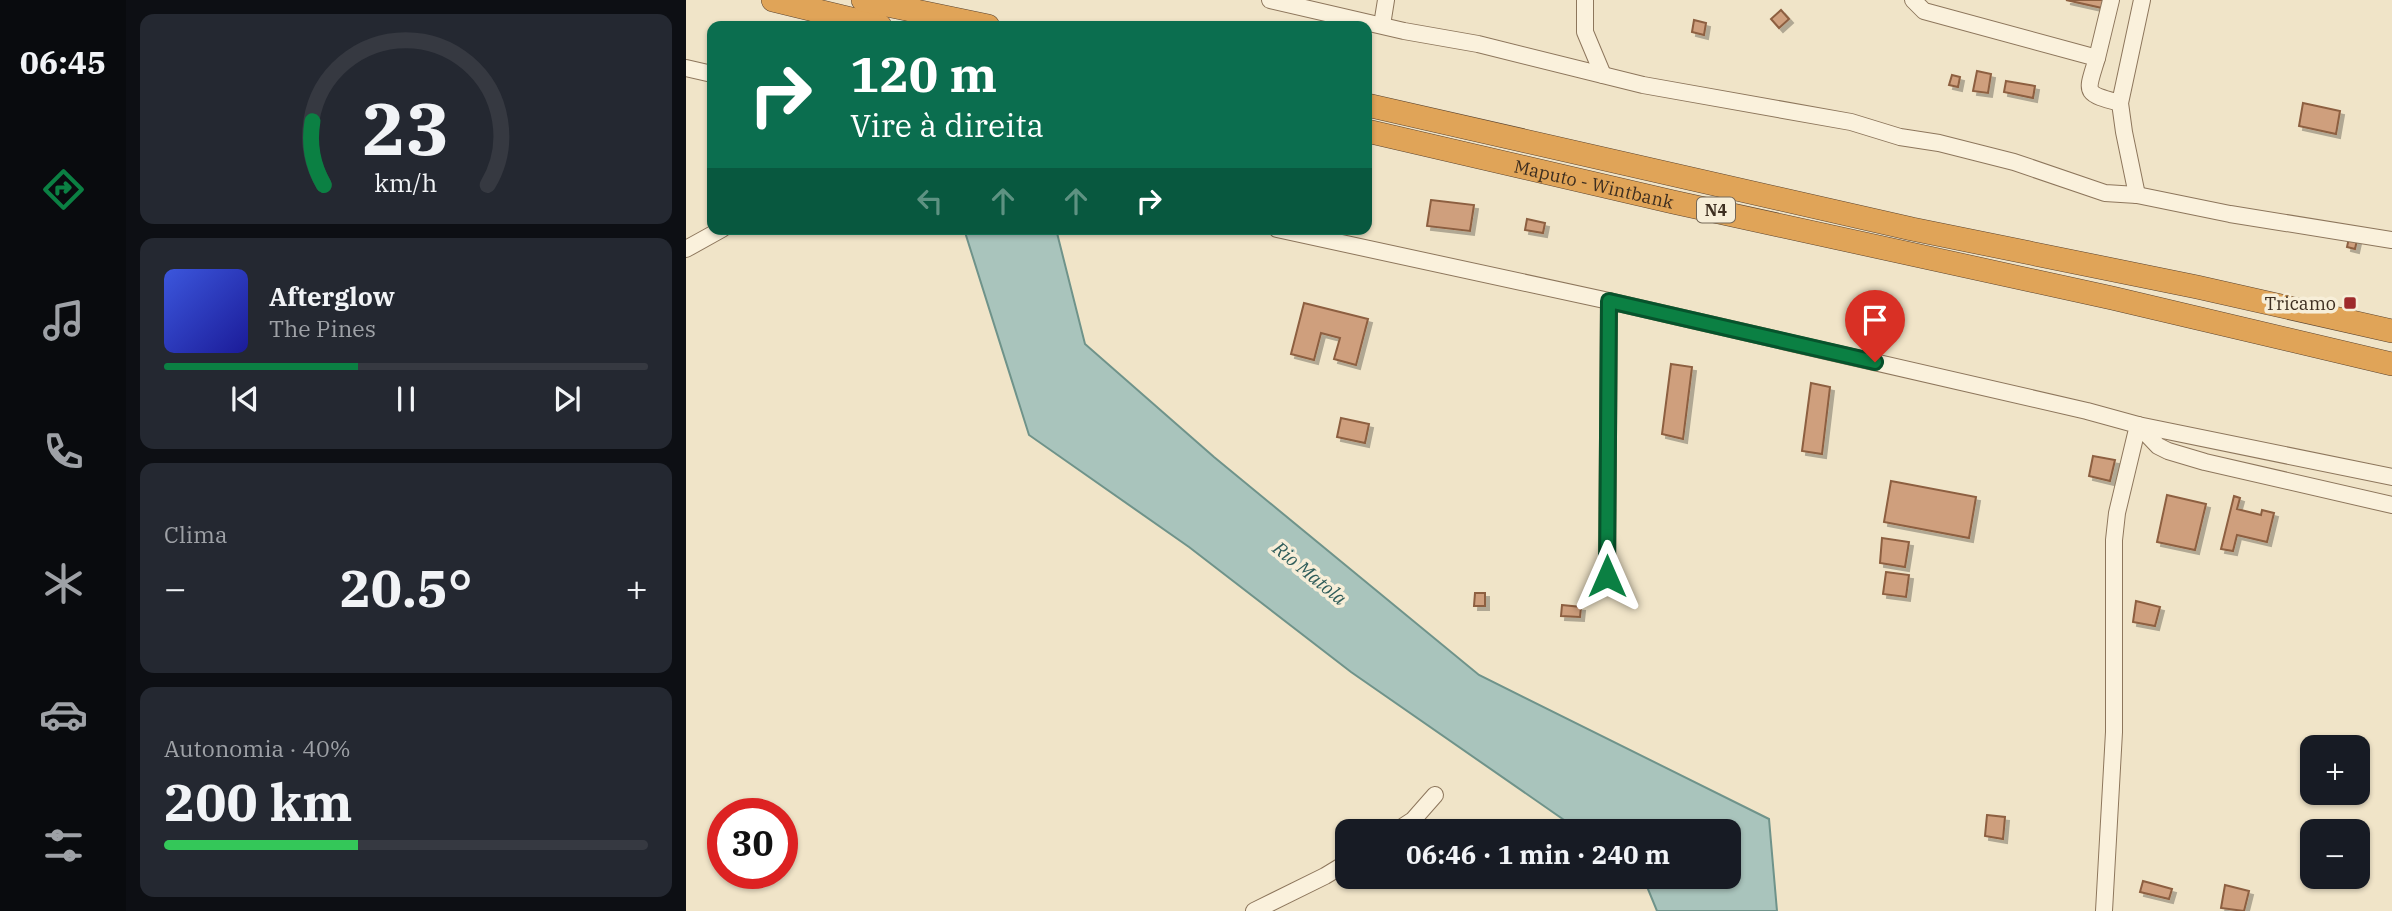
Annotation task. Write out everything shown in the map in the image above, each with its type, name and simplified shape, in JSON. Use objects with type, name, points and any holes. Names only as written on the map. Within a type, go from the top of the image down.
[{"type":"highway","points":[[773,0],[859,21]]},
{"type":"highway","points":[[863,0],[964,21]]},
{"type":"highway","name":"Maputo - Wintbank","points":[[1372,106],[1677,177],[2392,331]]},
{"type":"highway","name":"Maputo - Wintbank","points":[[1372,132],[1673,202],[2112,298],[2392,364]]},
{"type":"street","points":[[1270,0],[1364,21]]},
{"type":"street","points":[[1382,25],[1386,0]]},
{"type":"street","points":[[1585,0],[1585,32],[1603,75]]},
{"type":"street","points":[[1913,0],[1924,11],[2096,58]]},
{"type":"street","points":[[2111,0],[2088,86],[2095,97],[2120,103]]},
{"type":"street","points":[[2137,195],[2120,103],[2142,0]]},
{"type":"street","points":[[1372,23],[1478,44],[1656,87],[1851,122],[1900,137],[1939,143],[2014,162],[2105,193],[2137,195],[2230,214],[2392,240]]},
{"type":"street","points":[[686,68],[707,73]]},
{"type":"street","points":[[686,249],[711,235]]},
{"type":"street","points":[[1305,235],[1609,301],[2138,425],[2392,477]]},
{"type":"street","points":[[1607,576],[1609,301]]},
{"type":"street","points":[[2138,425],[2158,446],[2168,451],[2392,505]]},
{"type":"street","points":[[2104,911],[2114,732],[2114,540],[2138,425]]},
{"type":"street","points":[[1414,819],[1435,795]]},
{"type":"street","points":[[1254,911],[1335,870]]},
{"type":"water","name":"Rio Matola","points":[[966,235],[1058,235],[1085,344],[1214,457],[1479,675],[1769,819],[1777,911],[1657,911],[1648,889],[1741,889],[1741,819],[1563,819],[1351,672],[1189,547],[1029,435]]},
{"type":"building","points":[[2066,0],[2104,0],[2102,8]]},
{"type":"building","points":[[1781,10],[1789,19],[1779,28],[1771,19]]},
{"type":"building","points":[[1694,20],[1706,23],[1704,35],[1692,32]]},
{"type":"building","points":[[1977,71],[1991,74],[1988,93],[1973,91]]},
{"type":"building","points":[[1952,75],[1960,77],[1958,87],[1949,85]]},
{"type":"building","points":[[2006,81],[2035,86],[2033,98],[2004,92]]},
{"type":"building","points":[[2303,103],[2340,111],[2336,134],[2299,126]]},
{"type":"building","points":[[1431,200],[1474,205],[1470,231],[1427,226]]},
{"type":"building","points":[[1527,219],[1545,223],[1543,233],[1525,230]]},
{"type":"building","points":[[2349,238],[2357,240],[2355,249],[2347,247]]},
{"type":"building","points":[[1304,303],[1368,319],[1356,365],[1334,359],[1340,338],[1321,333],[1314,360],[1291,354]]},
{"type":"building","points":[[1671,364],[1692,367],[1683,439],[1662,434]]},
{"type":"building","points":[[1811,383],[1830,387],[1822,454],[1802,451]]},
{"type":"building","points":[[1341,418],[1369,424],[1365,443],[1337,437]]},
{"type":"building","points":[[2093,456],[2115,460],[2110,481],[2089,476]]},
{"type":"building","points":[[1891,481],[1976,497],[1969,538],[1884,522]]},
{"type":"building","points":[[2167,495],[2206,504],[2195,550],[2157,542]]},
{"type":"building","points":[[2234,496],[2240,498],[2237,509],[2261,515],[2262,510],[2274,513],[2267,542],[2237,535],[2233,551],[2221,549]]},
{"type":"building","points":[[1882,538],[1909,542],[1905,567],[1880,563]]},
{"type":"building","points":[[1886,572],[1909,575],[1906,597],[1883,594]]},
{"type":"building","points":[[1475,593],[1485,593],[1485,606],[1474,606]]},
{"type":"building","points":[[2136,601],[2160,607],[2155,626],[2133,622]]},
{"type":"building","points":[[1562,605],[1581,607],[1580,617],[1561,616]]},
{"type":"building","points":[[1987,815],[2005,817],[2003,839],[1985,836]]},
{"type":"building","points":[[2143,881],[2172,889],[2169,899],[2140,892]]},
{"type":"building","points":[[2225,885],[2249,891],[2244,911],[2221,908]]},
{"type":"place","name":"Tricamo","points":[[2350,303]]},
{"type":"route","points":[[1607,576],[1609,301],[1875,362]]}]
